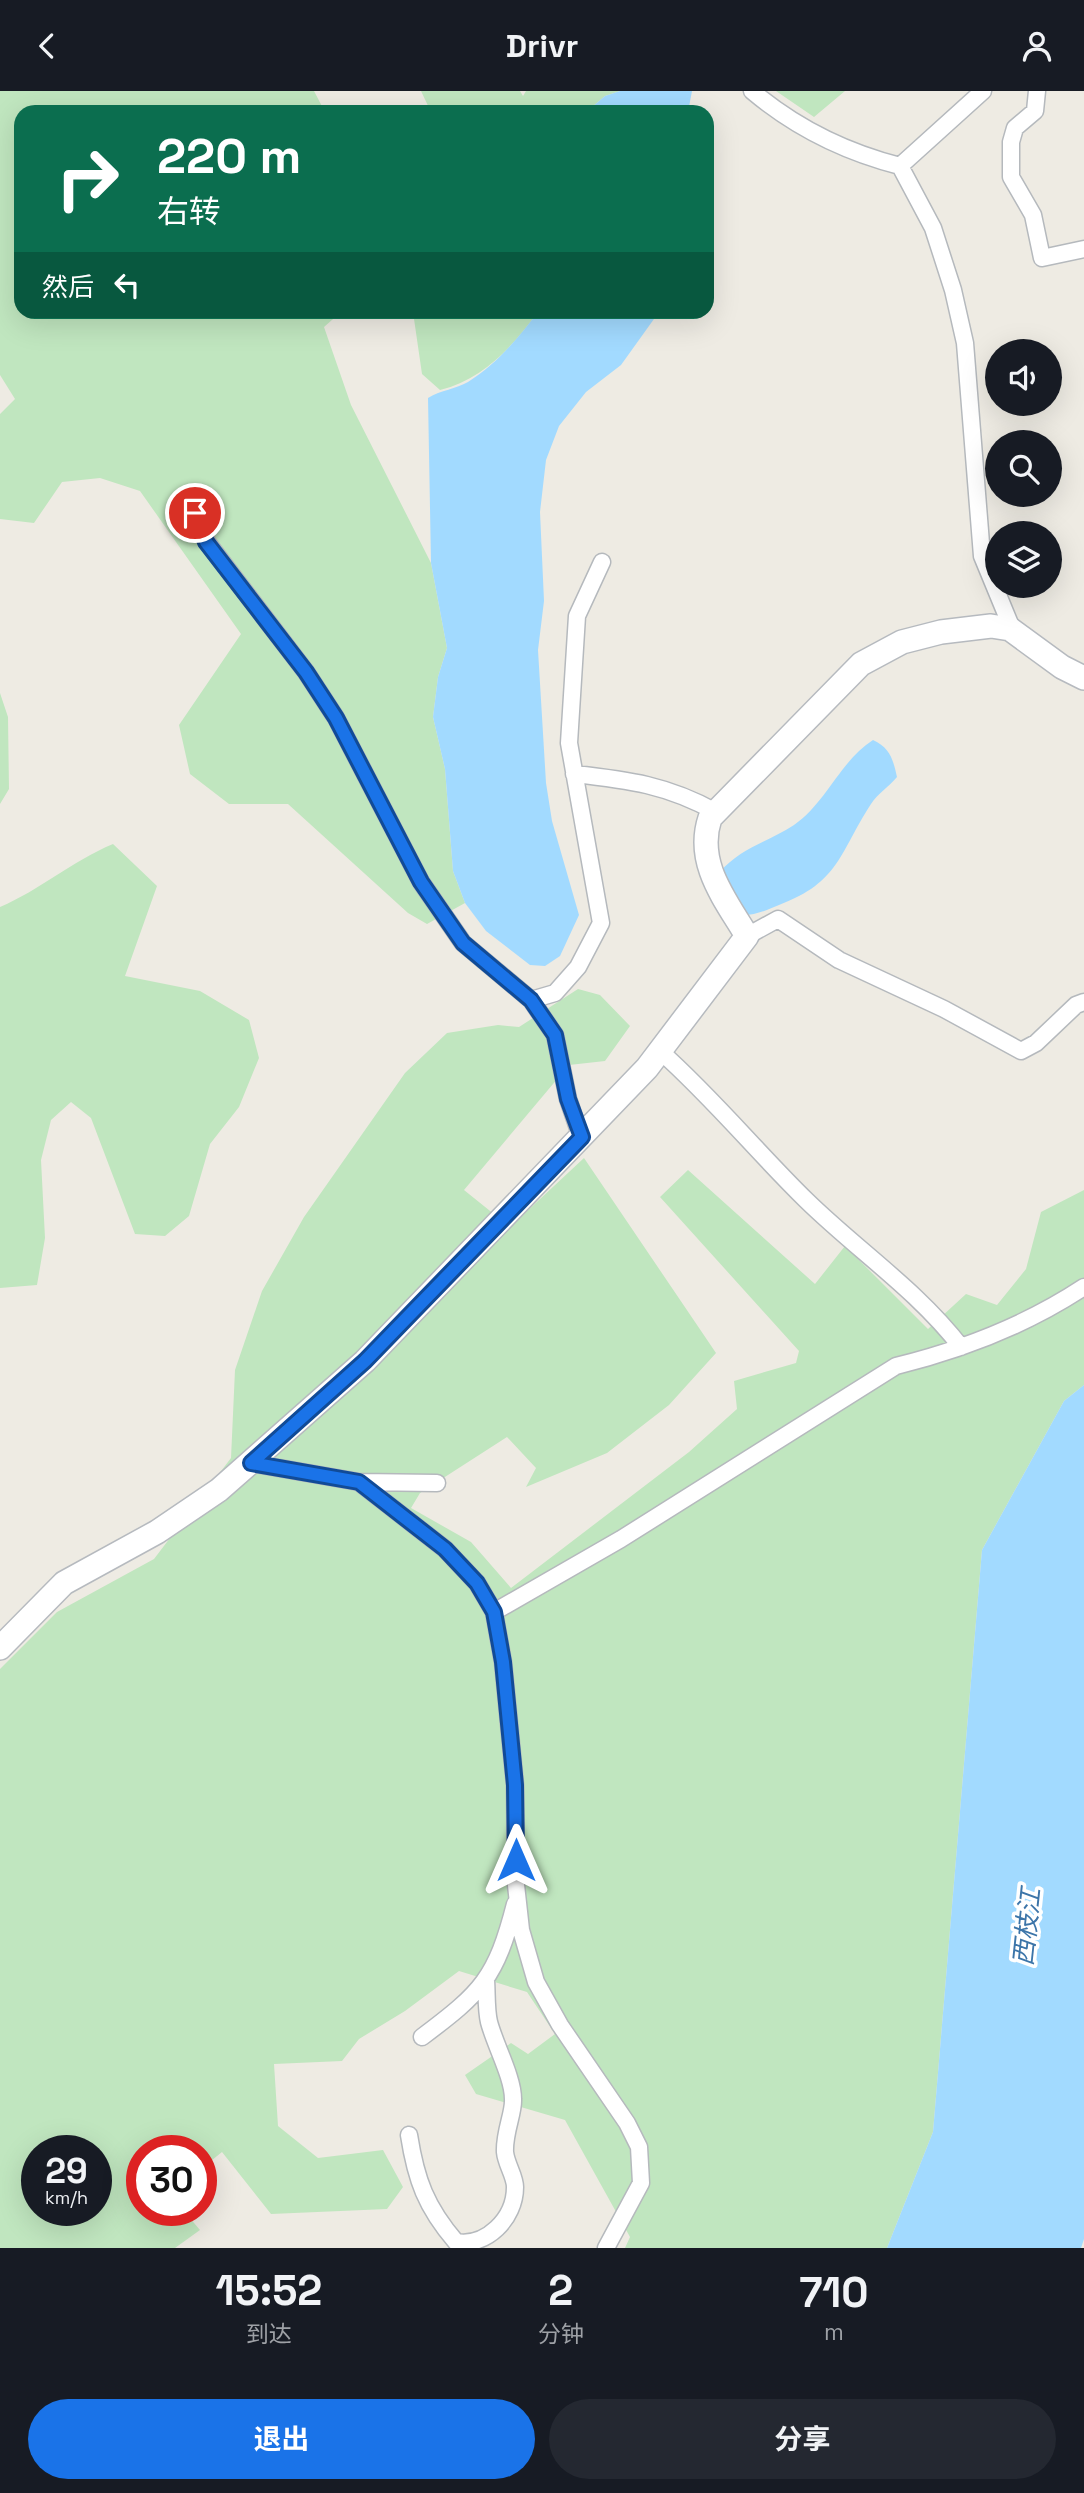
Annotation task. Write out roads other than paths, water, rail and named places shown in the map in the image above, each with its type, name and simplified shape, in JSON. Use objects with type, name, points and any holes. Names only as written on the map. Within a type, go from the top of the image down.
[{"type":"street","points":[[752,91],[772,107],[822,138],[857,155],[900,166],[933,228],[953,290],[965,343],[982,556],[1013,631]]},
{"type":"street","points":[[900,166],[983,91]]},
{"type":"street","points":[[1037,91],[1035,111],[1015,128],[1012,177],[1033,215],[1042,258],[1084,249]]},
{"type":"street","points":[[195,513],[206,542],[306,672],[336,718],[421,882],[463,943],[531,1000],[555,1035],[568,1099],[582,1137]]},
{"type":"street","points":[[531,1000],[555,993],[578,967],[601,923],[569,743],[578,616],[602,562]]},
{"type":"street","points":[[747,936],[708,865],[704,838],[710,818],[861,664],[902,642],[941,632],[991,626],[1013,631],[1062,667],[1084,678]]},
{"type":"street","points":[[574,774],[638,781],[683,794],[716,812]]},
{"type":"street","points":[[0,1648],[64,1583],[157,1532],[219,1490],[365,1361],[582,1137],[660,1051],[747,936],[778,919],[839,960],[944,1009],[1021,1051],[1036,1043],[1076,1005],[1084,1002]]},
{"type":"street","points":[[660,1051],[702,1089],[806,1199],[936,1314],[961,1347]]},
{"type":"street","points":[[494,1612],[621,1539],[896,1366],[946,1354],[1064,1301],[1084,1287]]},
{"type":"street","points":[[251,1463],[359,1482],[437,1483]]},
{"type":"street","points":[[359,1482],[445,1549],[477,1583],[494,1612],[503,1662],[515,1785],[517,1895],[521,1930],[536,1982],[559,2025],[627,2123],[639,2147],[641,2183],[606,2248]]},
{"type":"street","points":[[422,2037],[456,2011],[495,1967],[517,1895]]},
{"type":"street","points":[[409,2135],[415,2171],[433,2214],[456,2242],[463,2246],[484,2238],[500,2226],[511,2205],[515,2187],[505,2153],[506,2123],[513,2100],[488,2019],[486,1980]]},
{"type":"water","points":[[620,91],[692,91],[689,105],[594,105],[605,96]]},
{"type":"water","points":[[532,319],[654,319],[621,365],[586,392],[559,426],[546,460],[540,512],[544,601],[538,650],[546,783],[552,821],[579,915],[560,956],[545,966],[530,965],[486,931],[465,903],[453,871],[445,769],[433,717],[438,677],[447,648],[431,563],[428,398],[479,375]]},
{"type":"water","points":[[873,740],[890,755],[897,777],[874,800],[836,864],[815,886],[799,896],[761,912],[743,915],[720,872],[737,857],[785,831],[806,816],[851,759]]},
{"type":"water","name":"西枝江","points":[[1084,1385],[1084,2239],[1081,2248],[887,2248],[933,2132],[982,1550],[1064,1401]]}]
